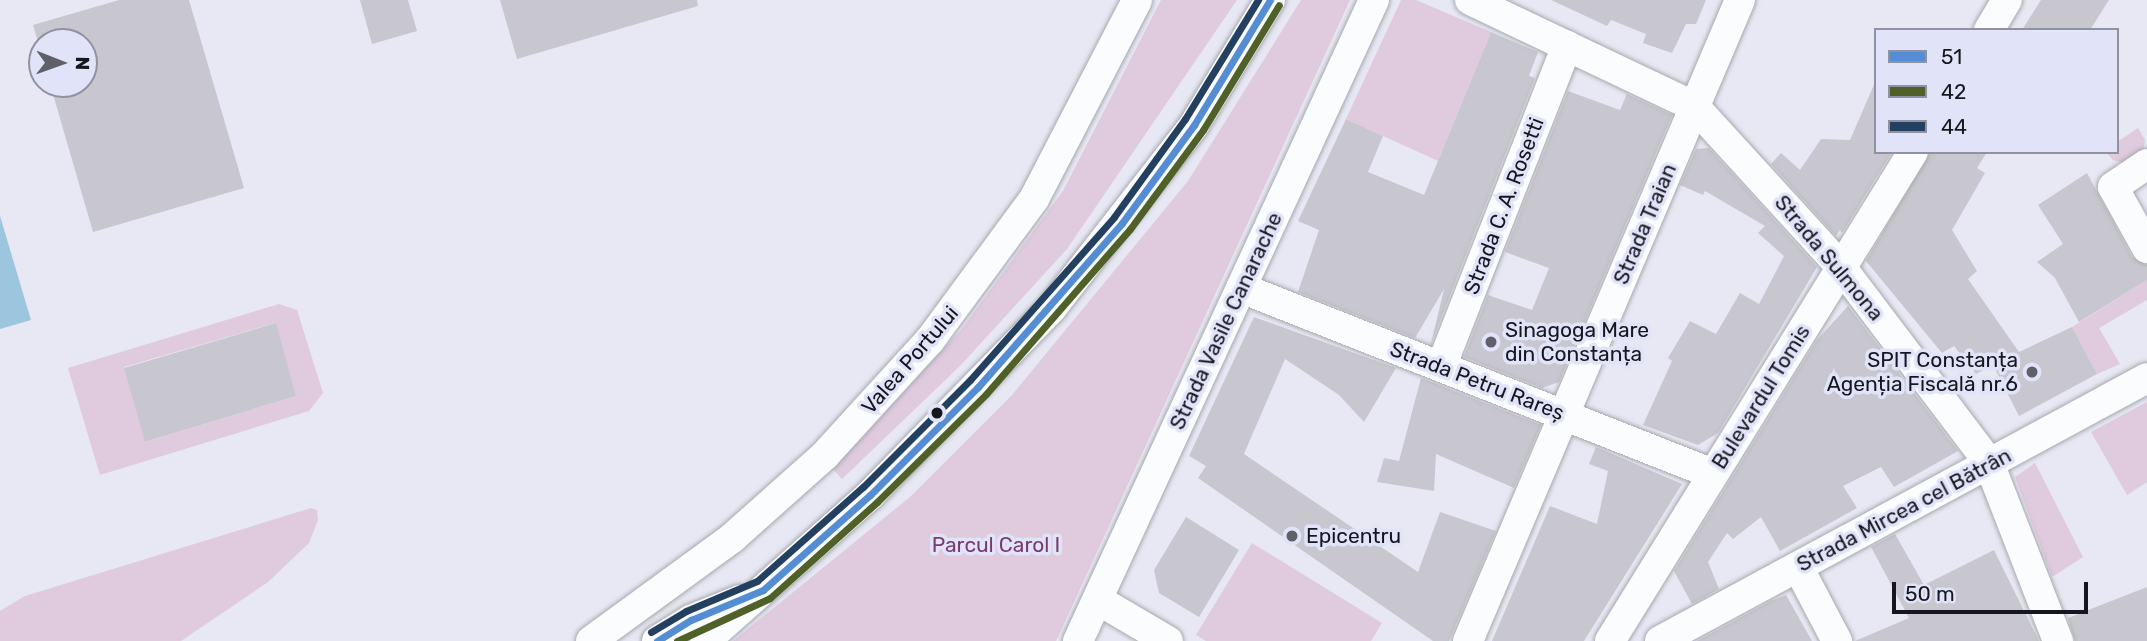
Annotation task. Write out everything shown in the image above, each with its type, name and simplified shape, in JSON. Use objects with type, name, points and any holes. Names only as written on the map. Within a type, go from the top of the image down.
[{"type":"street","name":"Valea Portului","points":[[591,641],[732,538],[825,455],[930,340],[1034,198],[1137,0]]},
{"type":"street","points":[[705,641],[870,495],[1051,309],[1194,125],[1270,0]]},
{"type":"street","name":"Strada Vasile Canarache","points":[[1079,641],[1374,0]]},
{"type":"street","name":"Strada Sulmona","points":[[1470,0],[1695,107],[1841,267],[1989,463],[2058,641]]},
{"type":"street","name":"Strada Traian","points":[[1468,641],[1740,0]]},
{"type":"street","points":[[1990,28],[2007,0]]},
{"type":"street","name":"Strada C. A. Rosetti","points":[[1441,367],[1567,46]]},
{"type":"street","name":"Bulevardul Tomis","points":[[1610,641],[1912,154]]},
{"type":"street","points":[[2147,164],[2113,187],[2147,248]]},
{"type":"street","name":"Strada Petru Rareș","points":[[1241,288],[1713,474]]},
{"type":"street","name":"Strada Mircea cel Bătrân","points":[[1660,641],[2147,378]]},
{"type":"street","points":[[1798,567],[1837,641]]},
{"type":"street","points":[[657,641],[691,620],[763,590]]},
{"type":"street","points":[[1098,600],[1168,641]]},
{"type":"green space","points":[[1161,0],[1237,0],[1067,249],[961,365],[842,479],[833,469],[961,330],[1063,191]]},
{"type":"green space","name":"Parcul Carol I","points":[[1301,0],[1350,0],[1056,641],[733,641],[910,497],[1012,395],[1188,181]]},
{"type":"green space","points":[[1401,0],[1416,0],[1491,32],[1438,161],[1346,119]]},
{"type":"green space","points":[[2138,128],[2145,140],[2143,153],[2126,164],[2113,160],[2108,154],[2119,154],[2119,141]]},
{"type":"green space","points":[[2147,280],[2147,300],[2099,328],[2120,364],[2097,374],[2072,327]]},
{"type":"green space","points":[[279,304],[297,310],[323,393],[309,411],[100,475],[68,368]],"holes":[[[275,323],[296,396],[146,442],[124,367]]]},
{"type":"green space","points":[[2147,402],[2147,482],[2127,495],[2091,432]]},
{"type":"green space","points":[[2035,463],[2083,557],[2052,577],[2015,477]]},
{"type":"green space","points":[[311,508],[317,510],[318,520],[309,543],[268,582],[181,641],[0,641],[0,611],[25,596]]},
{"type":"green space","points":[[1252,543],[1382,623],[1371,641],[1206,641],[1196,635]]},
{"type":"water","points":[[0,216],[31,320],[0,329]]},
{"type":"building","points":[[119,0],[189,0],[244,188],[93,232],[54,98],[98,98],[98,28],[34,28],[33,25]]},
{"type":"building","points":[[360,0],[408,0],[417,31],[372,44]]},
{"type":"building","points":[[500,0],[697,0],[698,6],[517,59]]},
{"type":"building","points":[[1551,0],[1706,0],[1696,24],[1686,24],[1672,53],[1643,43],[1646,34],[1611,20],[1607,26]]},
{"type":"building","points":[[2041,0],[2109,0],[2091,28],[2023,28]]},
{"type":"building","points":[[1491,32],[1538,52],[1529,76],[1535,78],[1431,344],[1444,289],[1415,338],[1298,292],[1319,230],[1298,221],[1346,119],[1383,136],[1368,172],[1424,195]]},
{"type":"building","points":[[1874,85],[1874,154],[1891,154],[1842,233],[1840,230],[1836,236],[1771,164],[1781,153],[1800,170],[1821,139],[1850,140]]},
{"type":"building","points":[[1568,91],[1620,110],[1627,94],[1672,115],[1559,382],[1542,388],[1464,357],[1488,295],[1532,310],[1549,268],[1505,252]]},
{"type":"building","points":[[1709,148],[1817,267],[1718,433],[1698,445],[1643,425],[1672,361],[1668,358],[1690,321],[1716,334],[1740,293],[1759,304],[1784,256],[1758,233],[1765,226],[1705,191],[1703,195],[1680,185],[1696,149]]},
{"type":"building","points":[[1929,154],[1986,154],[1977,168],[1985,173],[1952,230],[1977,271],[1968,279],[2019,352],[2072,327],[2097,374],[2019,416],[1993,365],[1976,374],[1954,346],[1942,353],[1866,261]]},
{"type":"building","points":[[2087,173],[2132,257],[2147,265],[2147,280],[2079,322],[2055,278],[2037,262],[2063,244],[2038,205]]},
{"type":"building","points":[[1848,306],[1958,451],[1894,487],[1881,467],[1843,486],[1857,508],[1780,551],[1761,517],[1733,539],[1727,533],[1708,562],[1719,589],[1692,604],[1674,571],[1817,340]]},
{"type":"building","points":[[1254,317],[1396,368],[1364,422],[1339,395],[1285,359],[1244,454],[1418,572],[1440,512],[1496,531],[1449,641],[1433,641],[1198,478],[1206,466],[1189,456]]},
{"type":"building","points":[[276,323],[296,396],[145,442],[124,368]]},
{"type":"building","points":[[1421,378],[1541,425],[1514,488],[1436,454],[1434,491],[1377,482],[1384,458],[1399,461]]},
{"type":"building","points":[[1596,447],[1682,484],[1584,641],[1492,641],[1550,506],[1597,524],[1608,471],[1589,464]]},
{"type":"building","points":[[1186,517],[1239,550],[1199,617],[1159,593],[1154,570]]},
{"type":"building","points":[[1895,534],[1924,585],[1994,550],[2039,641],[1855,641],[1909,618],[1871,547]]},
{"type":"building","points":[[2147,587],[2147,641],[2075,641],[2068,618]]},
{"type":"building","points":[[1786,595],[1812,641],[1697,641],[1771,601]]},
{"type":"transit line","name":"44","points":[[651,632],[686,611],[757,581],[863,487],[970,380],[1114,217],[1185,119],[1258,0]]},
{"type":"transit line","name":"51","points":[[657,641],[691,620],[763,590],[870,495],[978,387],[1122,223],[1194,125],[1270,0]]},
{"type":"transit line","name":"42","points":[[677,641],[770,598],[877,502],[986,394],[1130,229],[1203,130],[1279,5]]},
{"type":"place","name":"Sinagoga Mare din Constanța","points":[[1491,342]]},
{"type":"place","name":"SPIT Constanța Agenția Fiscală nr.6","points":[[2032,372]]},
{"type":"place","name":"Epicentru","points":[[1292,536]]}]
